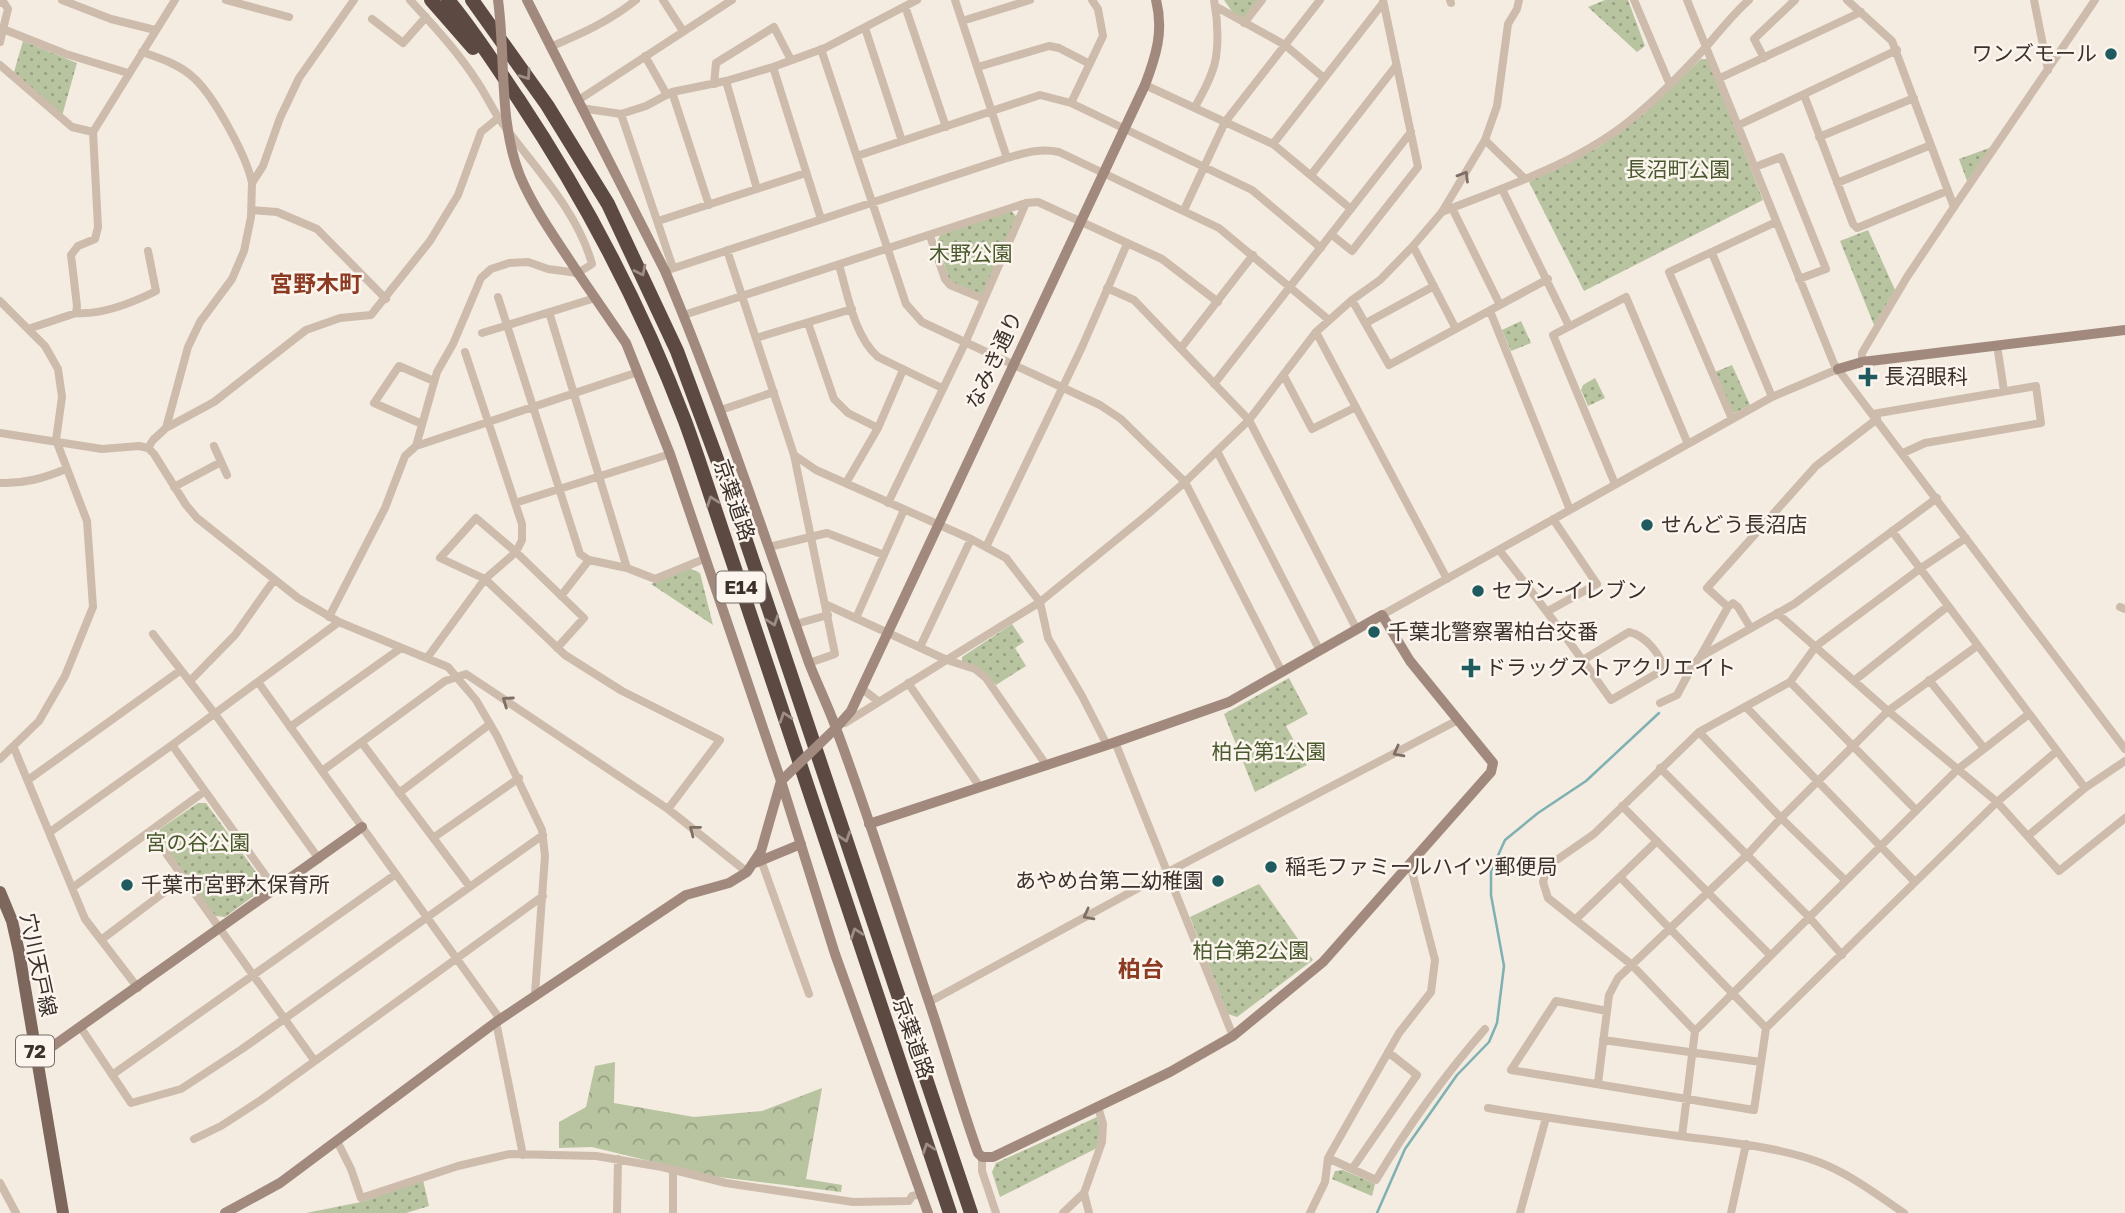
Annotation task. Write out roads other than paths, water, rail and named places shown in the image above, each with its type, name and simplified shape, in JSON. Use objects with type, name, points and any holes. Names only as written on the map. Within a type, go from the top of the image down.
[{"type":"highway","points":[[431,0],[530,117]]},
{"type":"highway","name":"京葉道路","points":[[448,0],[489,55],[589,212],[655,349],[685,422],[950,1213]]},
{"type":"highway","name":"京葉道路","points":[[472,0],[547,105],[608,204],[677,351],[740,522],[971,1213]]},
{"type":"main road","name":"穴川天戸線","points":[[0,891],[12,921],[19,952],[63,1213]]},
{"type":"street","points":[[62,0],[111,19],[155,30]]},
{"type":"street","points":[[76,313],[71,255],[78,246],[95,239],[98,227],[93,132],[175,0]]},
{"type":"street","points":[[226,0],[289,17]]},
{"type":"street","points":[[252,183],[263,166],[280,118],[299,78],[354,0]]},
{"type":"street","points":[[410,0],[478,82],[498,118],[563,204],[587,246],[592,264],[578,273],[548,269],[528,262],[509,263],[491,269],[481,278],[435,381],[416,446]]},
{"type":"street","points":[[498,0],[508,118],[520,175],[542,216],[626,343],[670,454],[781,781],[835,954],[928,1213]]},
{"type":"street","points":[[527,0],[579,105],[669,270]]},
{"type":"street","points":[[550,47],[619,14],[636,0]]},
{"type":"street","points":[[663,0],[683,32]]},
{"type":"street","points":[[579,105],[645,56],[732,0]]},
{"type":"street","points":[[893,0],[902,8],[946,127]]},
{"type":"street","points":[[579,105],[621,114],[646,106],[669,94],[773,67],[821,49],[917,0]]},
{"type":"street","points":[[956,0],[1007,158]]},
{"type":"street","points":[[962,21],[1030,0]]},
{"type":"street","points":[[1072,103],[1103,36],[1098,9],[1092,0]]},
{"type":"street","name":"なみき通り","points":[[781,781],[851,711],[1157,55],[1160,38],[1156,0]]},
{"type":"street","points":[[1244,23],[1262,0]]},
{"type":"street","points":[[1184,210],[1225,122],[1320,0]]},
{"type":"street","points":[[836,728],[1040,601],[1185,482],[1249,420],[1316,332],[1352,300],[1380,280],[1413,246],[1442,212],[1485,139],[1497,106],[1508,24],[1519,0]]},
{"type":"street","points":[[1634,0],[1670,85]]},
{"type":"street","points":[[1687,0],[1838,369],[2125,749]]},
{"type":"street","points":[[1442,212],[1561,163],[1604,139],[1631,120],[1670,85],[1730,17],[1749,0]]},
{"type":"street","points":[[1764,58],[1754,39],[1795,0]]},
{"type":"street","points":[[1847,0],[1888,36],[1897,50],[1954,207]]},
{"type":"street","points":[[2034,0],[2048,70]]},
{"type":"street","points":[[1332,235],[1352,251],[1418,167],[1383,1]]},
{"type":"street","points":[[1273,144],[1383,1]]},
{"type":"street","points":[[1862,362],[1862,353],[1875,331],[1954,207],[2092,1]]},
{"type":"street","points":[[0,3],[4,3],[8,9],[0,42]]},
{"type":"street","points":[[1195,107],[1216,61],[1214,3]]},
{"type":"street","points":[[1214,3],[1284,45],[1324,78]]},
{"type":"street","points":[[1720,78],[1861,12]]},
{"type":"street","points":[[372,19],[402,43],[426,17]]},
{"type":"street","points":[[714,84],[716,63],[774,27],[791,60]]},
{"type":"street","points":[[865,28],[902,141]]},
{"type":"street","points":[[3,29],[66,54],[128,73]]},
{"type":"street","points":[[978,67],[1049,46],[1059,48],[1090,64]]},
{"type":"street","points":[[821,49],[906,304],[913,314],[922,322],[1100,405],[1121,419],[1185,482],[1282,672]]},
{"type":"street","points":[[1739,125],[1897,50]]},
{"type":"street","points":[[142,52],[167,61],[194,77],[201,85],[230,132],[251,175],[252,183],[252,210],[244,251],[232,279],[200,322],[188,347],[166,429]]},
{"type":"street","points":[[645,56],[669,94],[709,205]]},
{"type":"street","points":[[0,65],[72,127],[93,132]]},
{"type":"street","points":[[1311,175],[1396,66]]},
{"type":"street","points":[[773,67],[821,219]]},
{"type":"street","points":[[726,81],[757,189]]},
{"type":"street","points":[[1144,85],[1273,144],[1351,209]]},
{"type":"street","points":[[857,156],[1040,95],[1072,103],[1252,190],[1321,248]]},
{"type":"street","points":[[1804,95],[1853,224],[1857,228],[1947,191]]},
{"type":"street","points":[[1819,137],[1914,98]]},
{"type":"street","points":[[621,114],[658,221],[669,270],[684,315],[721,410],[809,663],[836,728],[869,824],[964,1115],[978,1153],[982,1157],[982,1171],[996,1213]]},
{"type":"street","points":[[148,448],[166,429],[214,402],[306,330],[340,318],[371,314],[386,299],[430,241],[458,195],[481,132],[498,118]]},
{"type":"street","points":[[1214,384],[1411,132]]},
{"type":"street","points":[[1485,139],[1524,178]]},
{"type":"street","points":[[1837,183],[1931,145]]},
{"type":"street","points":[[669,270],[1007,158],[1035,150],[1049,150],[1059,152],[1219,228],[1329,320]]},
{"type":"street","points":[[1755,167],[1781,157],[1826,269],[1799,279]]},
{"type":"street","points":[[658,221],[807,173]]},
{"type":"street","points":[[1502,189],[1569,326]]},
{"type":"street","points":[[684,315],[1026,203],[1038,202],[1162,259],[1218,302]]},
{"type":"street","points":[[888,503],[966,341],[1026,203]]},
{"type":"street","points":[[1452,208],[1500,305]]},
{"type":"street","points":[[252,210],[277,212],[317,229],[386,299]]},
{"type":"street","points":[[1732,419],[1669,272],[1776,222]]},
{"type":"street","points":[[930,236],[945,279],[950,285],[984,299]]},
{"type":"street","points":[[986,547],[1127,244]]},
{"type":"street","points":[[1413,246],[1456,329]]},
{"type":"street","points":[[727,250],[794,454],[827,605],[835,654],[809,663]]},
{"type":"street","points":[[28,329],[76,313],[85,314],[134,303],[156,291],[149,251]]},
{"type":"street","points":[[1712,253],[1772,397]]},
{"type":"street","points":[[1181,348],[1253,255]]},
{"type":"street","points":[[839,265],[852,309],[871,351],[942,388]]},
{"type":"street","points":[[1352,300],[1389,365],[1548,279]]},
{"type":"street","points":[[1366,323],[1434,286]]},
{"type":"street","points":[[1107,288],[1134,300],[1249,420],[1357,629]]},
{"type":"street","points":[[1615,484],[1553,335],[1569,326],[1626,297],[1688,444]]},
{"type":"street","points":[[498,298],[580,554],[589,560],[627,568],[655,579],[704,559]]},
{"type":"street","points":[[482,333],[596,298]]},
{"type":"street","points":[[0,301],[53,358],[61,379],[62,397],[56,440],[87,521],[93,607],[65,676],[39,721],[0,759]]},
{"type":"street","points":[[756,338],[852,309]]},
{"type":"street","points":[[1490,311],[1570,510]]},
{"type":"street","points":[[549,312],[627,568]]},
{"type":"street","points":[[808,323],[834,399],[849,413],[878,428]]},
{"type":"street","points":[[869,824],[1229,702],[1772,397],[1838,369],[1862,362],[2125,330]]},
{"type":"street","points":[[1316,332],[1447,579]]},
{"type":"street","points":[[1997,345],[2004,391]]},
{"type":"street","points":[[427,658],[485,579],[516,552],[522,540],[522,524],[465,352]]},
{"type":"street","points":[[422,424],[374,403],[399,366],[435,381]]},
{"type":"street","points":[[846,483],[878,428],[904,370]]},
{"type":"street","points":[[329,617],[385,508],[405,457],[416,446],[638,373]]},
{"type":"street","points":[[1284,376],[1312,429],[1356,407]]},
{"type":"street","points":[[1728,607],[1707,588],[1816,466],[1875,416],[2036,387],[2041,423],[1924,443],[1903,453]]},
{"type":"street","points":[[721,410],[774,392]]},
{"type":"street","points":[[0,433],[102,449],[139,446],[148,448],[197,518],[274,580],[338,622],[448,667],[458,676],[476,700],[519,778],[543,835],[543,896],[535,994]]},
{"type":"street","points":[[214,446],[227,475]]},
{"type":"street","points":[[1217,451],[1321,651]]},
{"type":"street","points":[[515,503],[670,454]]},
{"type":"street","points":[[794,454],[816,470],[971,539],[1006,558],[1040,601],[1048,638],[1111,744],[1233,1036]]},
{"type":"street","points":[[174,487],[221,462]]},
{"type":"street","points":[[0,483],[14,484],[43,478],[66,469]]},
{"type":"street","points":[[1700,657],[1794,604],[1937,498]]},
{"type":"street","points":[[856,618],[904,510]]},
{"type":"street","points":[[556,648],[584,618],[516,552],[475,518],[440,558],[485,579],[556,648],[622,691],[720,740],[668,809]]},
{"type":"street","points":[[1548,611],[1597,584],[1553,519]]},
{"type":"street","points":[[1892,531],[2085,788]]},
{"type":"street","points":[[769,547],[833,533],[884,555]]},
{"type":"street","points":[[1695,1031],[1632,965],[1548,898],[1544,891],[1544,874],[1548,866],[1594,834],[1699,732],[1790,682],[1816,646],[1966,538]]},
{"type":"street","points":[[920,647],[971,539]]},
{"type":"street","points":[[1499,550],[1548,611],[1611,700],[1663,670],[1663,661],[1639,634],[1629,632],[1583,660]]},
{"type":"street","points":[[561,596],[589,560]]},
{"type":"street","points":[[190,681],[235,635],[274,580]]},
{"type":"street","points":[[1660,704],[1676,695],[1728,607],[1733,603],[1738,607],[1749,627]]},
{"type":"street","points":[[827,605],[947,660],[975,669],[986,678],[1047,765]]},
{"type":"street","points":[[1855,680],[1948,606]]},
{"type":"street","points":[[1777,613],[1997,802],[2059,871],[2125,818]]},
{"type":"street","points":[[796,624],[828,615]]},
{"type":"street","points":[[982,1157],[993,1157],[1098,1107],[1170,1072],[1233,1036],[1323,962],[1491,772],[1493,763],[1410,661],[1382,615]]},
{"type":"street","points":[[50,832],[172,746],[338,622]]},
{"type":"street","points":[[153,634],[215,714],[319,859]]},
{"type":"street","points":[[1598,1083],[1612,986],[1747,855],[1888,711],[1977,646]]},
{"type":"street","points":[[290,727],[401,648]]},
{"type":"street","points":[[28,780],[181,670]]},
{"type":"street","points":[[322,771],[445,681],[466,674],[668,809],[747,872]]},
{"type":"street","points":[[1929,680],[1984,748]]},
{"type":"street","points":[[258,682],[498,1020],[523,1155]]},
{"type":"street","points":[[1790,682],[1916,810]]},
{"type":"street","points":[[908,683],[980,788]]},
{"type":"street","points":[[861,688],[878,701]]},
{"type":"street","points":[[1746,707],[1915,882]]},
{"type":"street","points":[[1682,1136],[1695,1031],[1958,769],[2029,714]]},
{"type":"street","points":[[929,1002],[1166,873],[1458,720]]},
{"type":"street","points":[[399,793],[490,724]]},
{"type":"street","points":[[1699,732],[1844,880]]},
{"type":"street","points":[[362,743],[470,887]]},
{"type":"street","points":[[172,746],[276,890]]},
{"type":"street","points":[[14,748],[85,919],[138,988]]},
{"type":"street","points":[[1607,1011],[1556,1001],[1511,1070],[1754,1110],[1766,1028],[1997,802],[2057,751]]},
{"type":"street","points":[[2029,835],[2085,788],[2125,761]]},
{"type":"street","points":[[1660,768],[1809,917],[1842,954]]},
{"type":"street","points":[[433,838],[519,778]]},
{"type":"street","points":[[781,781],[758,862],[809,994]]},
{"type":"street","points":[[72,888],[205,791]]},
{"type":"street","points":[[1622,806],[1770,955]]},
{"type":"street","points":[[36,1058],[362,827]]},
{"type":"street","points":[[150,831],[314,1060]]},
{"type":"street","points":[[81,1028],[131,1103],[181,1089],[543,835]]},
{"type":"street","points":[[1575,920],[1657,841]]},
{"type":"street","points":[[225,1213],[280,1183],[498,1020],[686,895],[729,883],[758,862],[801,844]]},
{"type":"street","points":[[1310,1213],[1325,1182],[1328,1158],[1399,1033],[1431,992],[1435,960],[1410,864]]},
{"type":"street","points":[[113,1075],[396,874]]},
{"type":"street","points":[[101,940],[183,877]]},
{"type":"street","points":[[1620,877],[1766,1028]]},
{"type":"street","points":[[194,1139],[241,1113],[543,896]]},
{"type":"street","points":[[1328,1158],[1376,1180],[1447,1072],[1486,1029]]},
{"type":"street","points":[[1604,1040],[1761,1062]]},
{"type":"street","points":[[1352,1169],[1418,1076],[1388,1052]]},
{"type":"street","points":[[1063,1213],[1084,1193],[1102,1142],[1103,1124],[1098,1107]]},
{"type":"street","points":[[1488,1108],[1746,1144],[1817,1161],[1851,1177],[1904,1213]]},
{"type":"street","points":[[1520,1213],[1546,1118]]},
{"type":"street","points":[[337,1141],[361,1198],[458,1166],[502,1155],[596,1156],[726,1183],[853,1202],[909,1202],[912,1196],[921,1194]]},
{"type":"street","points":[[1731,1213],[1746,1144]]},
{"type":"street","points":[[617,1213],[618,1159]]},
{"type":"street","points":[[673,1170],[673,1213]]},
{"type":"street","points":[[0,1183],[16,1213]]},
{"type":"street","points":[[1084,1193],[1090,1213]]},
{"type":"street","points":[[853,1202],[856,1213]]},
{"type":"waterway","points":[[1377,1213],[1405,1149],[1457,1075],[1489,1042],[1497,1023],[1504,966],[1491,895],[1491,871],[1505,840],[1538,813],[1586,781],[1659,713]]},
{"type":"place","name":"ワンズモール","points":[[2111,54]]},
{"type":"place","name":"長沼眼科","points":[[1868,377]]},
{"type":"place","name":"せんどう長沼店","points":[[1647,525]]},
{"type":"place","name":"セブン-イレブン","points":[[1478,591]]},
{"type":"place","name":"千葉北警察署柏台交番","points":[[1374,632]]},
{"type":"place","name":"ドラッグストアクリエイト","points":[[1471,668]]},
{"type":"place","name":"稲毛ファミールハイツ郵便局","points":[[1271,867]]},
{"type":"place","name":"あやめ台第二幼稚園","points":[[1218,881]]},
{"type":"place","name":"千葉市宮野木保育所","points":[[127,885]]},
{"type":"district","name":"宮野木町","points":[[316,284]]},
{"type":"district","name":"柏台","points":[[1141,969]]},
{"type":"park label","name":"長沼町公園","points":[[1678,170]]},
{"type":"park label","name":"木野公園","points":[[971,254]]},
{"type":"park label","name":"柏台第1公園","points":[[1269,752]]},
{"type":"park label","name":"宮の谷公園","points":[[198,843]]},
{"type":"park label","name":"柏台第2公園","points":[[1251,951]]}]
